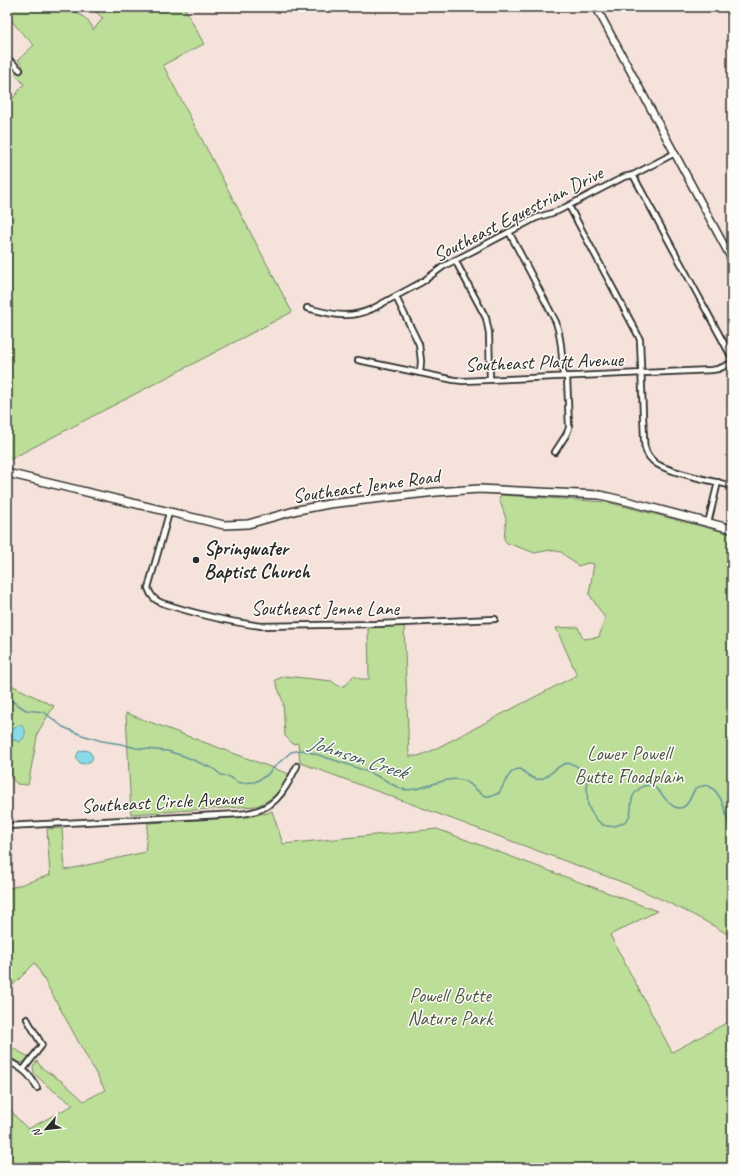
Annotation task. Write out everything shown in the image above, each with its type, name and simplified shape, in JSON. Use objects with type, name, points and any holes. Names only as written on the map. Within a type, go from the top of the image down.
[{"type":"main road","name":"Southeast Jenne Road","points":[[7,473],[218,525],[243,525],[298,510],[329,504],[467,489],[490,489],[600,495],[732,529]]},
{"type":"street","points":[[596,7],[732,260]]},
{"type":"street","points":[[7,59],[20,70]]},
{"type":"street","name":"Southeast Equestrian Drive","points":[[307,308],[345,316],[355,315],[372,309],[422,282],[444,266],[536,218],[553,213],[568,206],[675,153]]},
{"type":"street","points":[[633,175],[732,358]]},
{"type":"street","points":[[568,206],[640,340],[644,446],[650,457],[654,462],[664,468],[732,486]]},
{"type":"street","points":[[509,232],[556,322],[561,342],[569,428],[555,452]]},
{"type":"street","points":[[455,260],[486,318],[490,379]]},
{"type":"street","points":[[396,297],[419,344],[421,361],[420,373]]},
{"type":"street","name":"Southeast Platt Avenue","points":[[358,360],[463,381],[712,370],[718,369],[732,362]]},
{"type":"street","points":[[708,523],[718,482]]},
{"type":"street","name":"Southeast Jenne Lane","points":[[169,513],[148,588],[151,596],[162,603],[204,615],[249,625],[262,626],[378,624],[494,619]]},
{"type":"street","name":"Southeast Circle Avenue","points":[[7,826],[254,812],[265,808],[276,800],[285,788],[296,766]]},
{"type":"street","points":[[23,1070],[42,1045],[27,1019]]},
{"type":"street","points":[[7,1060],[23,1070],[32,1078],[37,1088]]},
{"type":"green space","points":[[7,7],[63,7],[72,10],[86,19],[92,26],[93,30],[103,18],[90,7],[184,7],[204,44],[163,65],[292,312],[7,461],[7,96],[11,101],[24,84],[15,74],[23,66],[18,60],[34,45],[13,22]]},
{"type":"green space","name":"Lower Powell Butte Floodplain","points":[[501,495],[607,502],[732,534],[732,937],[694,915],[627,884],[301,763],[298,743],[293,744],[285,736],[283,702],[275,680],[285,676],[332,681],[338,686],[343,686],[354,676],[360,679],[369,679],[368,627],[404,626],[409,756],[418,756],[429,752],[577,675],[556,628],[578,627],[583,639],[599,637],[605,618],[589,594],[594,564],[588,563],[578,566],[561,552],[550,550],[535,553],[507,543],[504,539],[506,519],[499,498]]},
{"type":"green space","points":[[7,683],[54,706],[38,732],[28,785],[17,784],[7,773]]},
{"type":"green space","points":[[126,713],[289,774],[280,790],[272,798],[256,806],[131,814]]},
{"type":"green space","name":"Powell Butte Nature Park","points":[[272,811],[283,844],[437,829],[657,911],[610,935],[672,1052],[732,1020],[732,1168],[7,1168],[7,1103],[15,1116],[28,1129],[73,1105],[46,1085],[34,1073],[33,1067],[37,1061],[42,1068],[63,1082],[84,1101],[105,1090],[35,963],[7,991],[7,889],[50,875],[47,829],[62,828],[65,870],[145,852],[148,823],[248,817],[265,814]]},
{"type":"green space","points":[[7,1045],[29,1057],[26,1062],[20,1063],[7,1056]]},
{"type":"water","points":[[20,725],[24,728],[25,736],[19,742],[15,740],[11,741],[7,748],[7,736],[11,735],[14,727]]},
{"type":"water","points":[[79,751],[89,751],[93,757],[91,761],[84,764],[80,763],[76,758]]},
{"type":"waterway","name":"Johnson Creek","points":[[7,698],[26,710],[44,712],[63,727],[82,735],[102,741],[136,748],[167,751],[184,756],[214,769],[221,775],[230,777],[239,783],[255,782],[267,775],[291,752],[303,750],[366,771],[402,789],[415,789],[455,779],[468,782],[483,795],[487,796],[492,796],[499,793],[507,778],[513,771],[521,769],[528,775],[536,779],[541,779],[560,766],[570,764],[581,769],[584,774],[587,783],[589,809],[597,820],[606,826],[625,822],[629,817],[633,796],[639,789],[645,786],[650,785],[655,787],[671,805],[679,808],[686,805],[695,789],[707,785],[718,794],[724,806],[732,833]]},
{"type":"place","name":"Springwater Baptist Church","points":[[196,560]]}]
